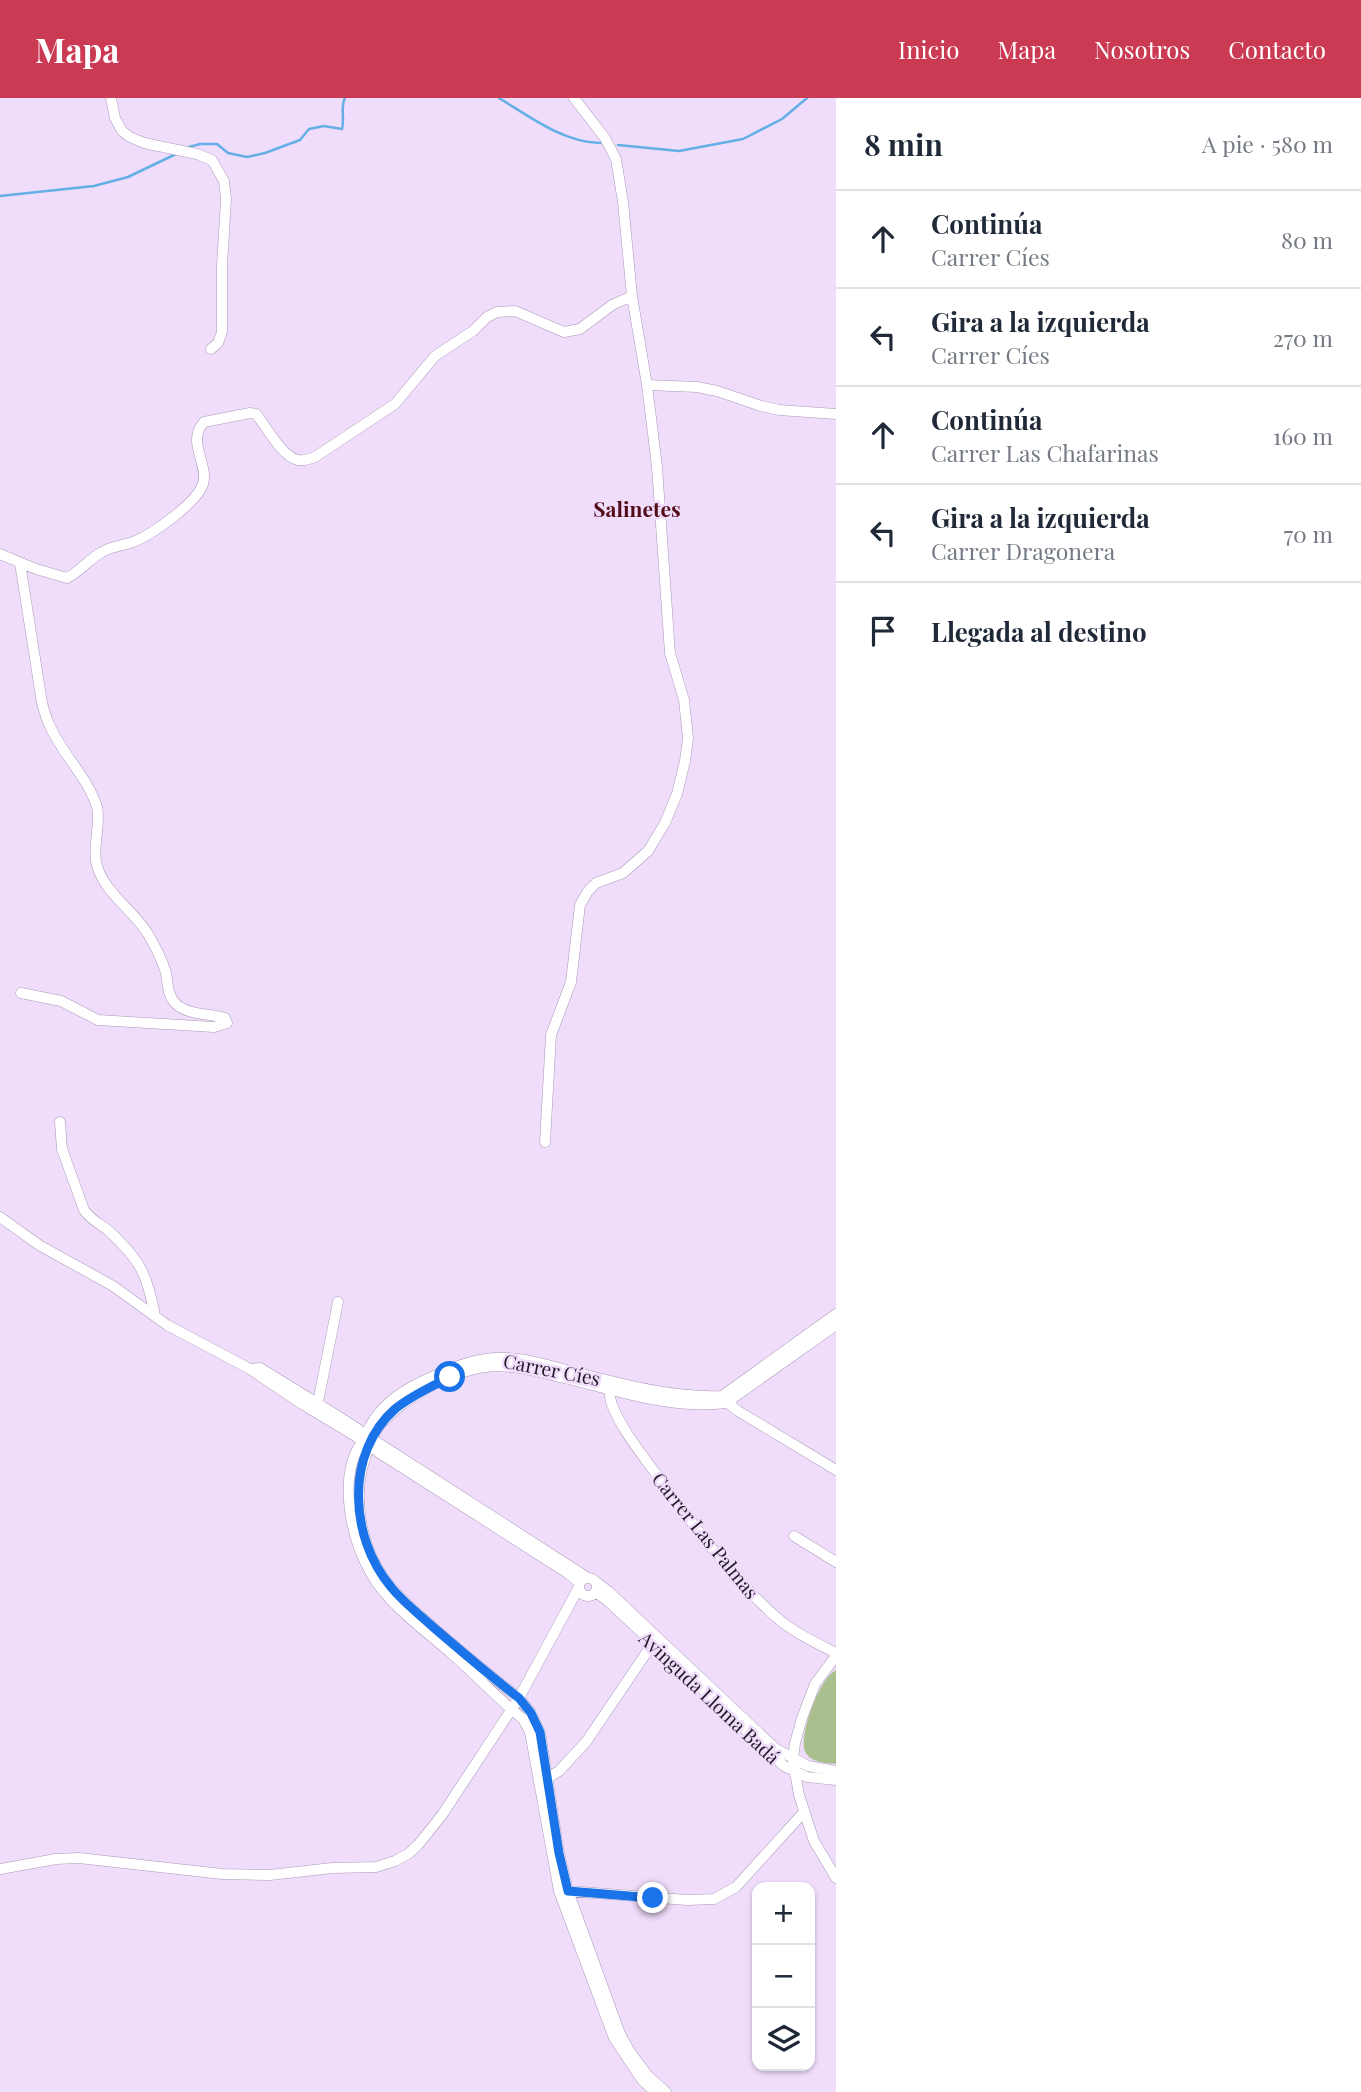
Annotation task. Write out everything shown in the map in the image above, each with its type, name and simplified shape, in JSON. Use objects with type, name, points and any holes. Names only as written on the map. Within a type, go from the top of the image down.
[{"type":"street","points":[[111,98],[115,118],[122,131],[130,137],[212,160],[224,181],[226,199],[222,332],[218,343],[211,349]]},
{"type":"street","points":[[545,1142],[551,1035],[572,982],[580,905],[596,883],[623,873],[648,851],[665,823],[677,794],[688,738],[684,699],[670,653],[657,467],[632,296],[616,159],[605,138],[574,98]]},
{"type":"street","points":[[0,554],[67,578],[100,553],[132,542],[187,505],[202,487],[205,473],[197,450],[197,438],[204,422],[256,414],[287,454],[299,461],[306,460],[315,457],[395,404],[435,356],[473,331],[487,317],[497,312],[515,311],[564,332],[580,329],[612,305],[632,296]]},
{"type":"street","points":[[647,385],[697,387],[779,410],[836,414]]},
{"type":"street","points":[[20,563],[48,723],[77,768],[97,808],[96,862],[109,888],[139,921],[152,942],[173,1000],[181,1008],[191,1012],[225,1018],[226,1023],[206,1027],[98,1020],[61,1001],[21,993]]},
{"type":"street","points":[[60,1122],[62,1149],[84,1210],[89,1218],[119,1241],[143,1270],[150,1287],[155,1316]]},
{"type":"street","name":"Avinguda Lloma Badá","points":[[0,1217],[38,1245],[113,1286],[190,1338],[252,1371],[260,1368],[315,1407],[358,1429],[378,1452],[608,1601],[783,1766],[807,1777],[836,1780]]},
{"type":"street","points":[[315,1407],[338,1302]]},
{"type":"street","points":[[724,1399],[836,1314]]},
{"type":"street","points":[[724,1399],[836,1325]]},
{"type":"street","name":"Carrer Cíes","points":[[645,2078],[614,2038],[559,1891],[530,1732],[523,1719],[399,1607],[372,1576],[360,1548],[349,1502],[348,1485],[357,1452],[395,1410],[416,1394],[450,1377],[484,1367],[528,1369],[688,1404],[710,1405],[724,1399]]},
{"type":"street","name":"Carrer Las Palmas","points":[[609,1385],[615,1410],[634,1445],[723,1560],[754,1596],[779,1619],[836,1654]]},
{"type":"street","points":[[724,1399],[836,1470]]},
{"type":"street","name":"Carrer Cíes","points":[[367,1440],[359,1476],[360,1520],[376,1564],[390,1586],[411,1608],[519,1698],[531,1713],[540,1732],[559,1853],[568,1891],[620,2034],[645,2078]]},
{"type":"street","points":[[794,1536],[836,1562]]},
{"type":"street","points":[[0,1869],[56,1859],[79,1858],[222,1874],[270,1875],[332,1868],[376,1867],[395,1861],[418,1845],[442,1815],[512,1710],[566,1612],[588,1586]]},
{"type":"street","name":"Avinguda Lloma Badá","points":[[588,1586],[608,1591],[776,1749],[808,1766],[836,1771]]},
{"type":"street","points":[[548,1778],[559,1771],[586,1742],[653,1643]]},
{"type":"street","points":[[836,1654],[815,1684],[802,1718],[793,1759],[799,1795],[814,1841],[836,1878]]},
{"type":"street","points":[[568,1891],[687,1900],[715,1899],[736,1887],[804,1812]]},
{"type":"street","points":[[643,2092],[645,2078]]},
{"type":"street","points":[[645,2078],[655,2092]]},
{"type":"street","points":[[645,2078],[666,2092]]},
{"type":"green space","points":[[836,1670],[836,1764],[812,1759],[806,1753],[804,1737],[814,1703],[824,1683]]},
{"type":"waterway","points":[[189,147],[217,144],[228,153],[247,157],[300,140],[309,129],[324,126],[342,129],[345,98]]},
{"type":"waterway","points":[[499,98],[560,133],[586,142],[600,143]]},
{"type":"waterway","points":[[618,145],[679,151],[743,139],[782,119],[807,98]]},
{"type":"waterway","points":[[0,196],[94,186],[128,177],[176,154]]},
{"type":"district","name":"Salinetes","points":[[637,508]]},
{"type":"route","points":[[450,1377],[416,1394],[395,1410],[379,1427],[368,1445],[359,1476],[358,1491],[360,1520],[366,1540],[376,1564],[390,1586],[411,1608],[519,1698],[531,1713],[540,1732],[559,1853],[568,1891],[653,1898]]}]
